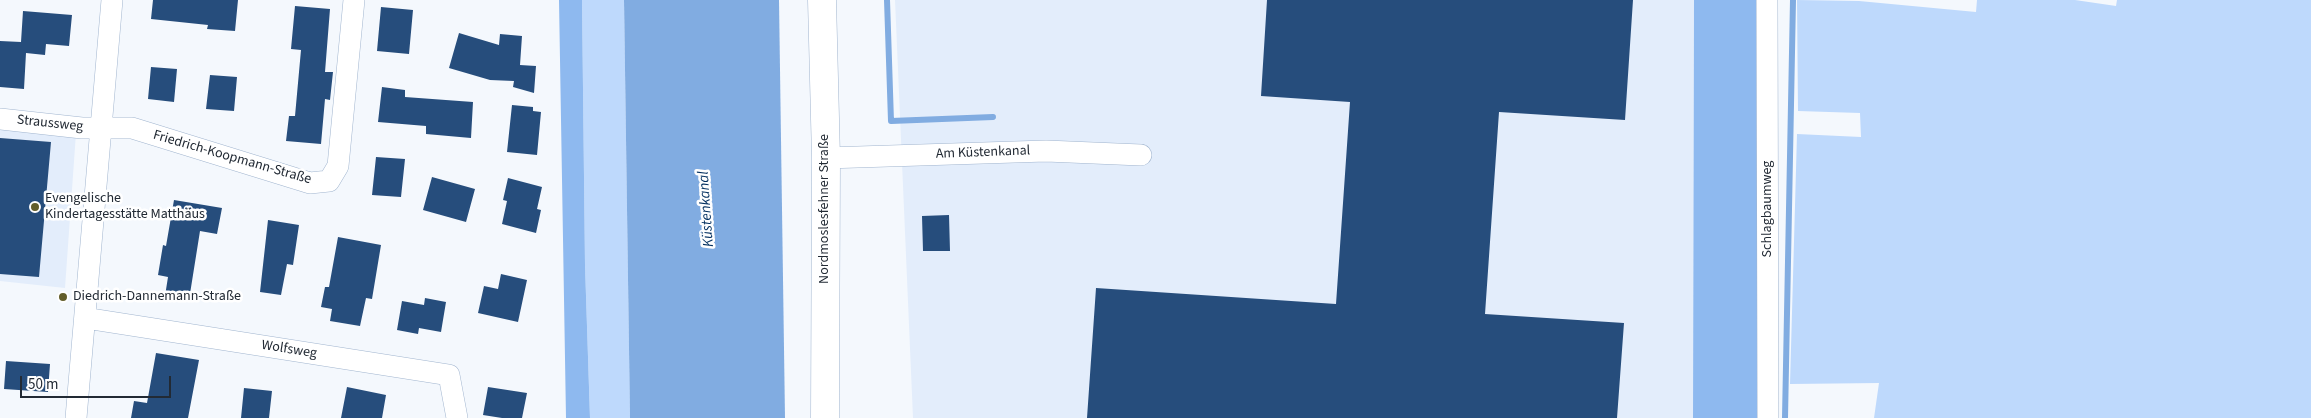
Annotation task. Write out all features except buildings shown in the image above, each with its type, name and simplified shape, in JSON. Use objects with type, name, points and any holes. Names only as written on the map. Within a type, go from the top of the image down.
[{"type":"main road","name":"Nordmoslesfehner Straße","points":[[822,0],[826,158],[825,418]]},
{"type":"street","points":[[76,418],[112,0]]},
{"type":"street","name":"Friedrich-Koopmann-Straße","points":[[101,127],[132,128],[310,182],[329,182],[338,166],[354,0]]},
{"type":"street","name":"Schlagbaumweg","points":[[1767,0],[1768,418]]},
{"type":"street","name":"Straussweg","points":[[0,119],[82,128],[101,127]]},
{"type":"street","name":"Am Küstenkanal","points":[[826,158],[1046,151],[1141,155]]},
{"type":"street","name":"Wolfsweg","points":[[85,318],[449,375],[457,418]]},
{"type":"shaded area","points":[[559,0],[582,0],[585,265],[590,418],[566,418]]},
{"type":"shaded area","points":[[582,0],[624,0],[630,418],[590,418],[585,265]]},
{"type":"shaded area","points":[[895,0],[1694,0],[1693,418],[913,418]]},
{"type":"shaded area","points":[[1694,0],[1760,0],[1760,418],[1693,418]]},
{"type":"shaded area","points":[[1797,0],[1859,1],[1976,12],[1977,0],[2075,0],[2116,6],[2117,0],[2311,0],[2311,418],[1874,418],[1879,383],[1790,384],[1797,134],[1861,137],[1860,113],[1798,111]]},
{"type":"shaded area","name":"Evengelische Kindertagesstätte Matthäus","points":[[0,123],[76,133],[65,288],[0,281]]},
{"type":"water","name":"Küstenkanal","points":[[624,0],[779,0],[785,418],[630,418]]},
{"type":"waterway","points":[[887,0],[891,121],[993,117]]},
{"type":"waterway","points":[[1785,418],[1793,0]]},
{"type":"place","name":"Evengelische Kindertagesstätte Matthäus","points":[[35,207]]},
{"type":"place","name":"Diedrich-Dannemann-Straße","points":[[63,297]]}]
